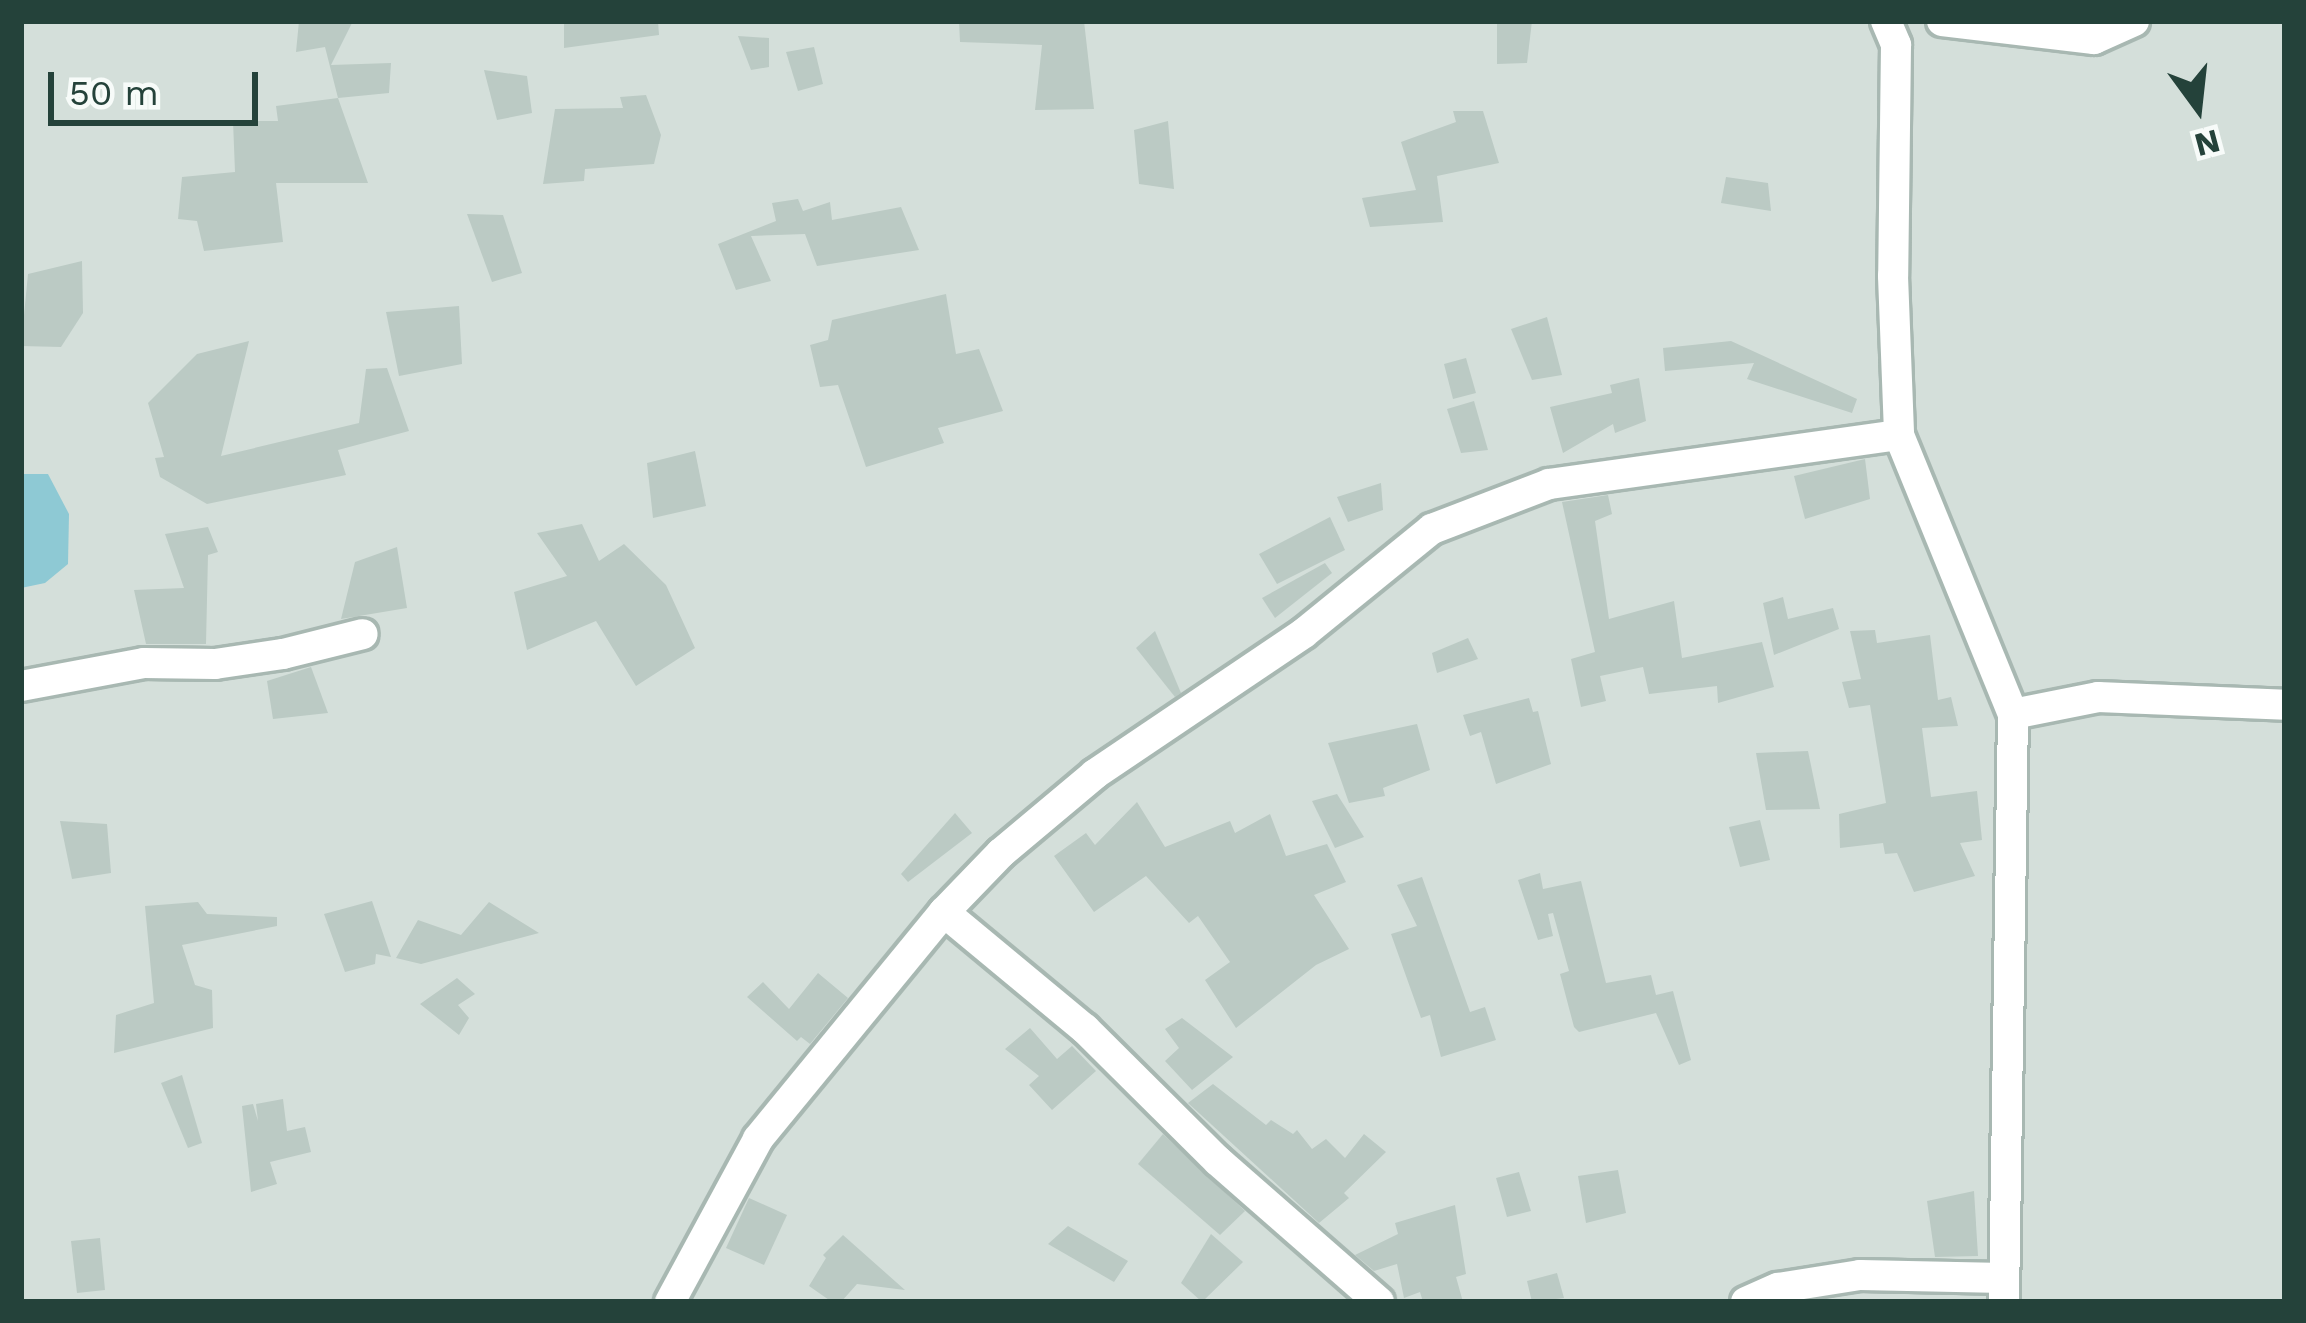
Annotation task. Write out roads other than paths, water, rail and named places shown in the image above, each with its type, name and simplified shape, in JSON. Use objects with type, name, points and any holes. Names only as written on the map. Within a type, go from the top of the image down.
[{"type":"street","points":[[1746,1302],[1778,1288],[1860,1275],[2004,1290],[2013,714],[1899,436],[1893,276],[1896,45],[1886,21]]},
{"type":"street","points":[[1942,21],[2094,39],[2134,21]]},
{"type":"street","points":[[670,1302],[758,1139],[944,912],[1001,853],[1095,774],[1304,633],[1432,529],[1550,484],[1899,436]]},
{"type":"street","points":[[21,686],[144,663],[215,664],[261,658],[363,634]]},
{"type":"street","points":[[2013,714],[2098,698],[2285,705]]},
{"type":"street","points":[[944,912],[1085,1029],[1218,1161],[1379,1302]]},
{"type":"water","points":[[21,474],[48,474],[69,514],[68,564],[45,583],[21,588]]}]
